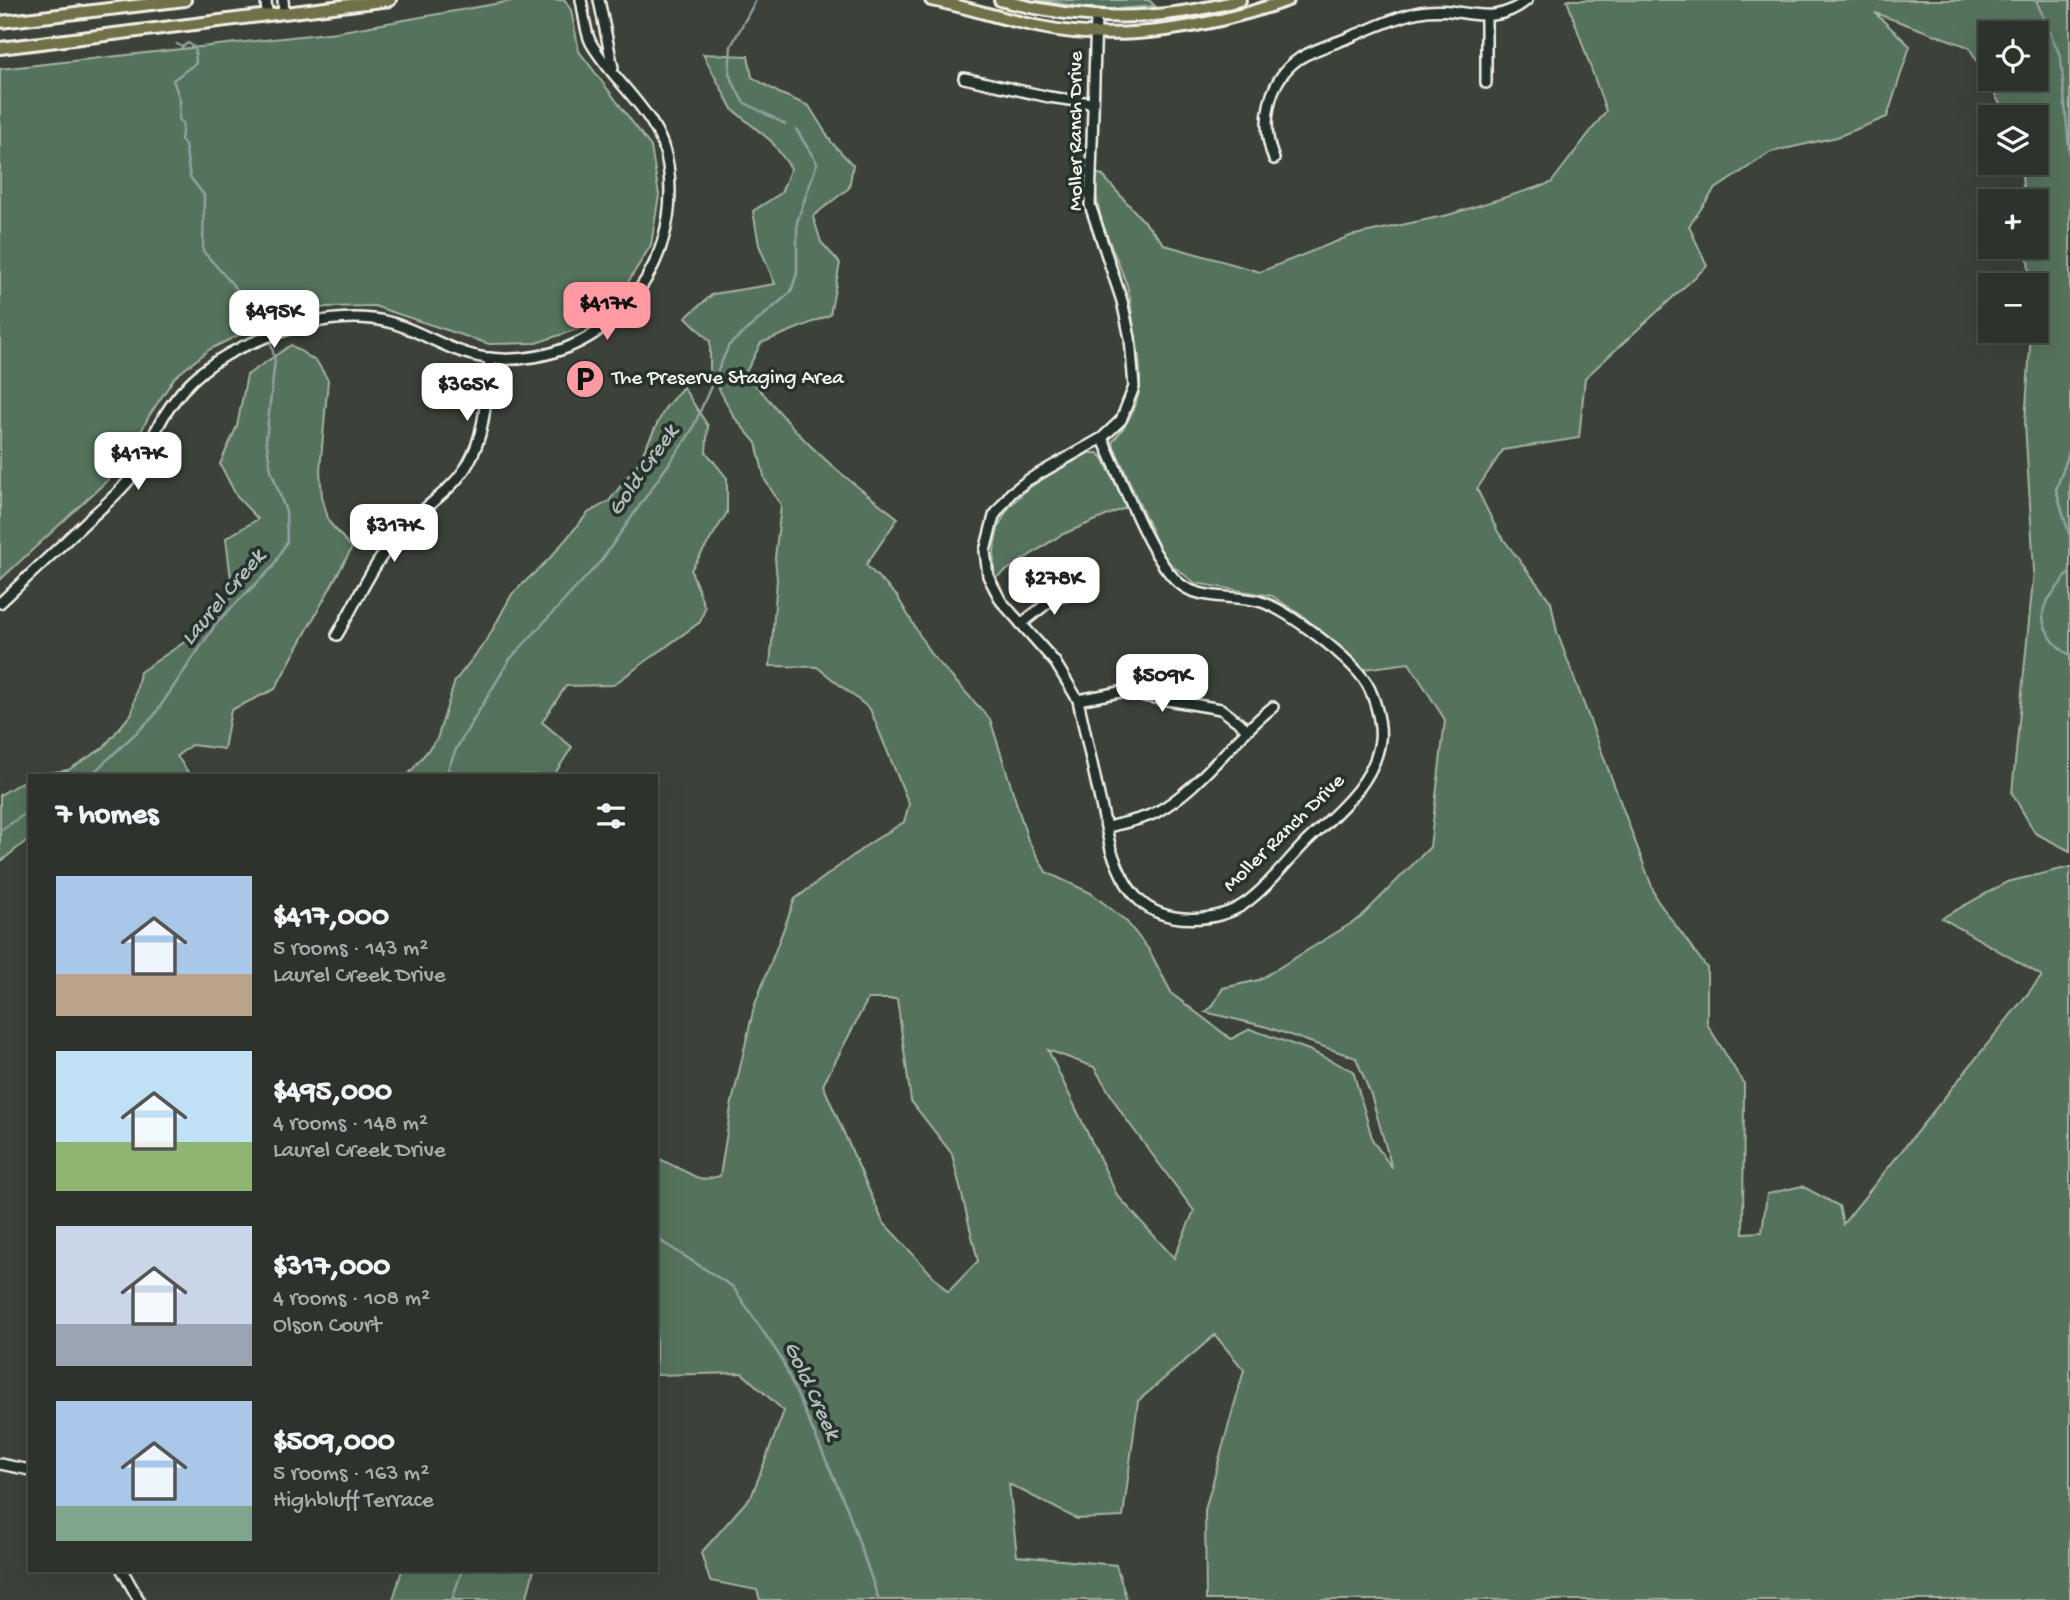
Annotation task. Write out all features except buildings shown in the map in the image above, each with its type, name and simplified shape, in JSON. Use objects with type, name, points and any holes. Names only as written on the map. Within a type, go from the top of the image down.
[{"type":"main road","points":[[0,22],[185,0]]},
{"type":"main road","points":[[0,48],[390,0]]},
{"type":"main road","points":[[931,0],[1041,27],[1096,33],[1207,23],[1288,0]]},
{"type":"main road","points":[[1000,0],[1042,11],[1096,17],[1162,16],[1240,0]]},
{"type":"street","points":[[265,0],[267,14]]},
{"type":"street","points":[[283,0],[284,12]]},
{"type":"street","points":[[0,603],[134,474],[166,410],[183,389],[214,362],[242,347],[295,326],[342,318],[373,319],[398,325],[447,348],[491,358],[534,357],[569,347],[593,334],[620,313],[656,266],[666,237],[670,209],[667,161],[658,130],[590,42],[581,0]]},
{"type":"street","points":[[600,0],[615,73]]},
{"type":"street","points":[[1274,159],[1266,142],[1268,106],[1282,76],[1301,58],[1404,15],[1422,11],[1457,11],[1486,18],[1500,16],[1527,0]]},
{"type":"street","name":"Moller Ranch Drive","points":[[1096,17],[1091,103],[1090,205],[1122,301],[1130,338],[1134,387],[1121,419],[1102,438],[1028,480],[1011,493],[994,516],[985,551],[988,576],[1001,601],[1055,662],[1079,700],[1120,873],[1141,902],[1163,913],[1191,919],[1220,915],[1244,904],[1349,799],[1370,774],[1380,740],[1377,712],[1367,684],[1320,640],[1290,618],[1261,602],[1186,588],[1155,557],[1102,438]]},
{"type":"street","points":[[1486,18],[1486,83]]},
{"type":"street","points":[[964,78],[1091,103]]},
{"type":"street","points":[[337,635],[379,558],[408,523],[447,490],[468,463],[480,438],[491,358]]},
{"type":"street","points":[[1021,624],[1055,597],[1079,593]]},
{"type":"street","points":[[1079,700],[1120,692],[1157,698],[1221,709],[1246,728]]},
{"type":"street","points":[[1108,827],[1154,813],[1190,787],[1246,728],[1273,707]]},
{"type":"street","points":[[0,1464],[28,1470]]},
{"type":"street","points":[[123,1572],[139,1600]]},
{"type":"green space","points":[[517,0],[565,0],[571,10],[579,51],[651,147],[659,195],[651,245],[627,284],[584,327],[536,343],[489,344],[374,306],[326,307],[264,323],[210,349],[175,377],[149,416],[124,465],[0,580],[0,69],[337,32]]},
{"type":"green space","points":[[1036,0],[1149,0],[1155,6],[1103,10]]},
{"type":"green space","points":[[1567,0],[2070,0],[2070,851],[2035,833],[2012,793],[2034,570],[2025,423],[2030,343],[2048,343],[2048,273],[2029,273],[2028,259],[2048,259],[2048,189],[2023,189],[2022,175],[2048,175],[2048,105],[2000,105],[1993,91],[2048,91],[2048,21],[1978,21],[1978,64],[1969,47],[1875,13],[1910,46],[1887,117],[1837,137],[1771,152],[1714,190],[1689,226],[1707,266],[1585,378],[1579,438],[1503,450],[1477,489],[1498,532],[1551,602],[1557,632],[1657,900],[1707,968],[1707,1024],[1744,1084],[1743,1233],[1762,1232],[1767,1194],[1802,1186],[1839,1206],[1843,1224],[2042,976],[1942,918],[2007,882],[2070,867],[2070,1600],[1206,1600],[1205,1510],[1244,1370],[1215,1335],[1138,1401],[1123,1517],[1077,1519],[1009,1484],[1017,1556],[1116,1565],[1127,1600],[760,1600],[757,1590],[710,1581],[701,1553],[752,1495],[784,1411],[742,1373],[658,1375],[658,1158],[702,1180],[720,1176],[731,1107],[754,1007],[795,899],[870,843],[904,822],[909,804],[870,709],[817,667],[770,666],[777,580],[775,558],[781,505],[765,480],[756,443],[734,417],[710,372],[710,341],[686,317],[713,294],[775,284],[759,245],[753,211],[781,193],[791,168],[771,141],[732,109],[703,54],[748,56],[752,77],[809,106],[832,143],[853,165],[849,188],[813,216],[821,242],[840,263],[830,315],[761,343],[745,374],[822,457],[898,518],[866,565],[897,596],[930,653],[990,719],[1028,840],[1046,872],[1091,893],[1126,921],[1149,950],[1172,994],[1231,1039],[1250,1029],[1309,1050],[1353,1071],[1373,1141],[1392,1168],[1371,1095],[1356,1058],[1267,1027],[1205,1012],[1212,1007],[1223,988],[1259,980],[1360,918],[1430,847],[1445,720],[1409,663],[1364,669],[1304,617],[1272,596],[1195,583],[1164,559],[1112,442],[1123,428],[1137,401],[1140,375],[1129,291],[1104,228],[1095,173],[1102,175],[1165,245],[1260,272],[1350,236],[1448,215],[1551,183],[1606,111]],"holes":[[[868,999],[897,999],[911,1101],[952,1154],[978,1261],[948,1292],[883,1222],[823,1085]],[[1048,1050],[1094,1067],[1123,1115],[1194,1211],[1174,1258],[1117,1195]]]},
{"type":"green space","points":[[291,345],[317,362],[328,380],[320,470],[322,497],[329,522],[352,548],[275,689],[231,710],[224,749],[191,745],[177,756],[189,774],[40,774],[68,770],[103,748],[132,713],[140,672],[192,637],[233,596],[226,538],[258,519],[237,497],[220,464],[237,426],[247,375]]},
{"type":"green space","points":[[683,387],[708,426],[706,452],[727,478],[727,513],[691,570],[705,608],[700,622],[613,685],[566,686],[542,722],[572,747],[555,774],[409,774],[437,739],[455,681],[487,640],[512,594],[550,558],[588,513],[609,501],[638,463],[665,408]]},
{"type":"green space","points":[[1089,453],[1098,453],[1103,458],[1127,507],[1061,535],[995,578],[994,552],[998,530],[1006,513],[1032,486]]},
{"type":"green space","points":[[28,778],[28,840],[0,862],[0,795]]},
{"type":"green space","points":[[401,1572],[533,1572],[526,1600],[393,1600]]},
{"type":"waterway","name":"Gold Creek","points":[[756,0],[731,46],[729,74],[743,102],[785,124]]},
{"type":"waterway","points":[[2036,0],[2061,58],[2070,161]]},
{"type":"waterway","name":"Laurel Creek","points":[[177,44],[182,47],[188,43],[195,48],[196,63],[173,80],[180,100],[179,120],[183,123],[181,140],[185,145],[190,177],[204,195],[203,251],[241,294],[263,312],[269,333]]},
{"type":"waterway","name":"Gold Creek","points":[[446,774],[456,749],[510,659],[601,561],[691,432],[729,345],[791,292],[797,273],[797,222],[817,163],[796,129]]},
{"type":"waterway","name":"Laurel Creek","points":[[92,774],[153,717],[218,621],[273,567],[287,541],[286,512],[271,470],[266,439],[275,360],[270,340]]},
{"type":"waterway","points":[[2070,450],[2056,490],[2070,537]]},
{"type":"waterway","points":[[2070,571],[2049,599],[2043,615],[2050,636],[2070,655]]},
{"type":"waterway","name":"Laurel Creek","points":[[0,831],[28,811]]},
{"type":"waterway","name":"Gold Creek","points":[[658,1239],[733,1287],[781,1358],[847,1508],[879,1600]]},
{"type":"waterway","points":[[452,1600],[461,1572]]},
{"type":"place","name":"The Preserve Staging Area","points":[[585,379]]}]
